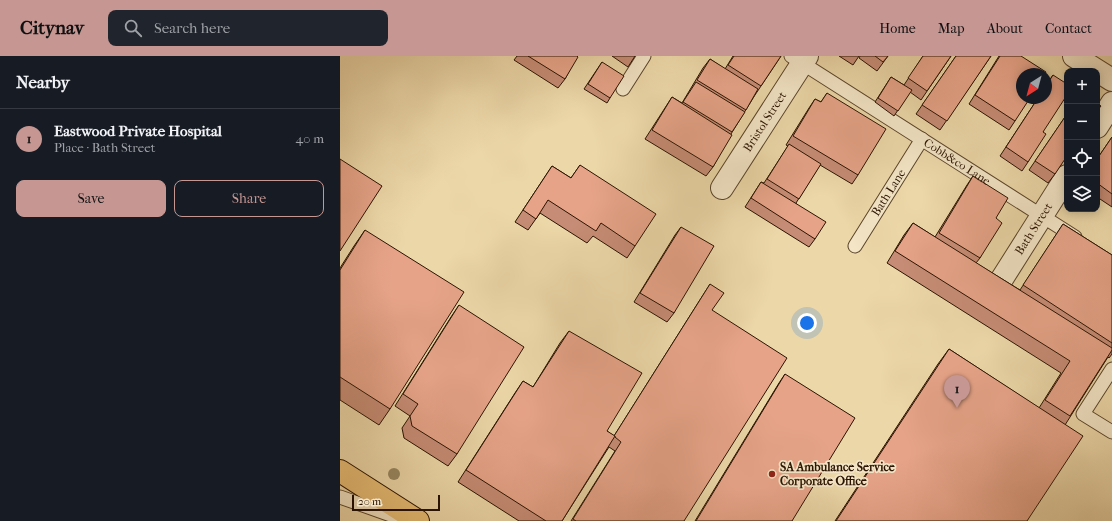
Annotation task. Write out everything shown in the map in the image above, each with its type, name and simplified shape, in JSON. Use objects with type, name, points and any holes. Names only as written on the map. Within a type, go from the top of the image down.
[{"type":"highway","points":[[340,471],[418,521]]},
{"type":"street","points":[[1074,56],[1112,80]]},
{"type":"street","name":"Bristol Street","points":[[722,188],[800,58]]},
{"type":"street","points":[[1100,122],[1112,103]]},
{"type":"street","name":"Bath Street","points":[[1000,282],[1064,181]]},
{"type":"lane","points":[[623,89],[644,56]]},
{"type":"lane","name":"Cobb&co Lane","points":[[800,58],[922,139],[1086,244]]},
{"type":"lane","name":"Bath Lane","points":[[855,246],[922,139]]},
{"type":"lane","points":[[1112,369],[1083,414],[1112,432]]},
{"type":"lane","points":[[340,497],[407,521]]},
{"type":"building","points":[[528,56],[577,56],[578,57],[565,79]]},
{"type":"building","points":[[734,56],[781,56],[761,86],[728,65]]},
{"type":"building","points":[[875,56],[888,56],[883,62]]},
{"type":"building","points":[[923,56],[951,56],[927,91],[908,78]]},
{"type":"building","points":[[956,56],[991,56],[947,121],[922,105]]},
{"type":"building","points":[[1000,56],[1021,56],[1040,68],[1016,68],[1016,104],[1026,104],[1015,121],[975,95]]},
{"type":"building","points":[[710,59],[758,89],[746,110],[697,80]]},
{"type":"building","points":[[602,62],[624,76],[610,98],[588,84]]},
{"type":"building","points":[[1053,75],[1064,82],[1064,100],[1043,132],[1046,134],[1028,162],[1006,147],[1034,104],[1052,104]]},
{"type":"building","points":[[891,77],[912,90],[898,111],[878,98]]},
{"type":"building","points":[[696,82],[745,112],[732,132],[683,102]]},
{"type":"building","points":[[827,93],[886,129],[858,175],[793,136],[815,99],[821,102]]},
{"type":"building","points":[[672,97],[732,135],[713,167],[652,130]]},
{"type":"building","points":[[1064,118],[1064,160],[1055,174],[1035,161]]},
{"type":"building","points":[[1112,137],[1112,194],[1100,185],[1100,155]]},
{"type":"building","points":[[789,144],[821,164],[799,199],[767,179]]},
{"type":"building","points":[[340,159],[382,186],[340,251]]},
{"type":"building","points":[[580,165],[656,214],[635,246],[601,223],[596,231],[548,200],[536,219],[523,210],[552,166],[571,178]]},
{"type":"building","points":[[973,176],[1008,198],[996,218],[1002,223],[980,258],[939,233]]},
{"type":"building","points":[[761,182],[826,222],[815,239],[751,198]]},
{"type":"building","points":[[913,223],[1112,348],[1070,416],[1045,400],[1070,361],[895,251]]},
{"type":"building","points":[[1063,224],[1112,255],[1112,343],[1023,285]]},
{"type":"building","points":[[681,227],[714,246],[674,313],[640,293]]},
{"type":"building","points":[[365,230],[464,292],[390,409],[340,377],[340,270]]},
{"type":"building","points":[[710,284],[724,293],[712,310],[787,358],[684,521],[576,521],[573,519],[621,442],[614,436]]},
{"type":"building","points":[[459,305],[524,347],[457,454],[412,426],[410,416],[418,404],[403,394]]},
{"type":"building","points":[[569,331],[642,373],[607,431],[615,436],[562,521],[546,521],[466,470],[523,381],[533,387]]},
{"type":"building","points":[[949,349],[1083,436],[1027,521],[836,521]]},
{"type":"building","name":"SA Ambulance Service Corporate Office","points":[[785,374],[855,418],[792,521],[696,521]]},
{"type":"place","name":"Eastwood Private Hospital","points":[[957,408]]},
{"type":"place","name":"SA Ambulance Service Corporate Office","points":[[772,474]]}]
